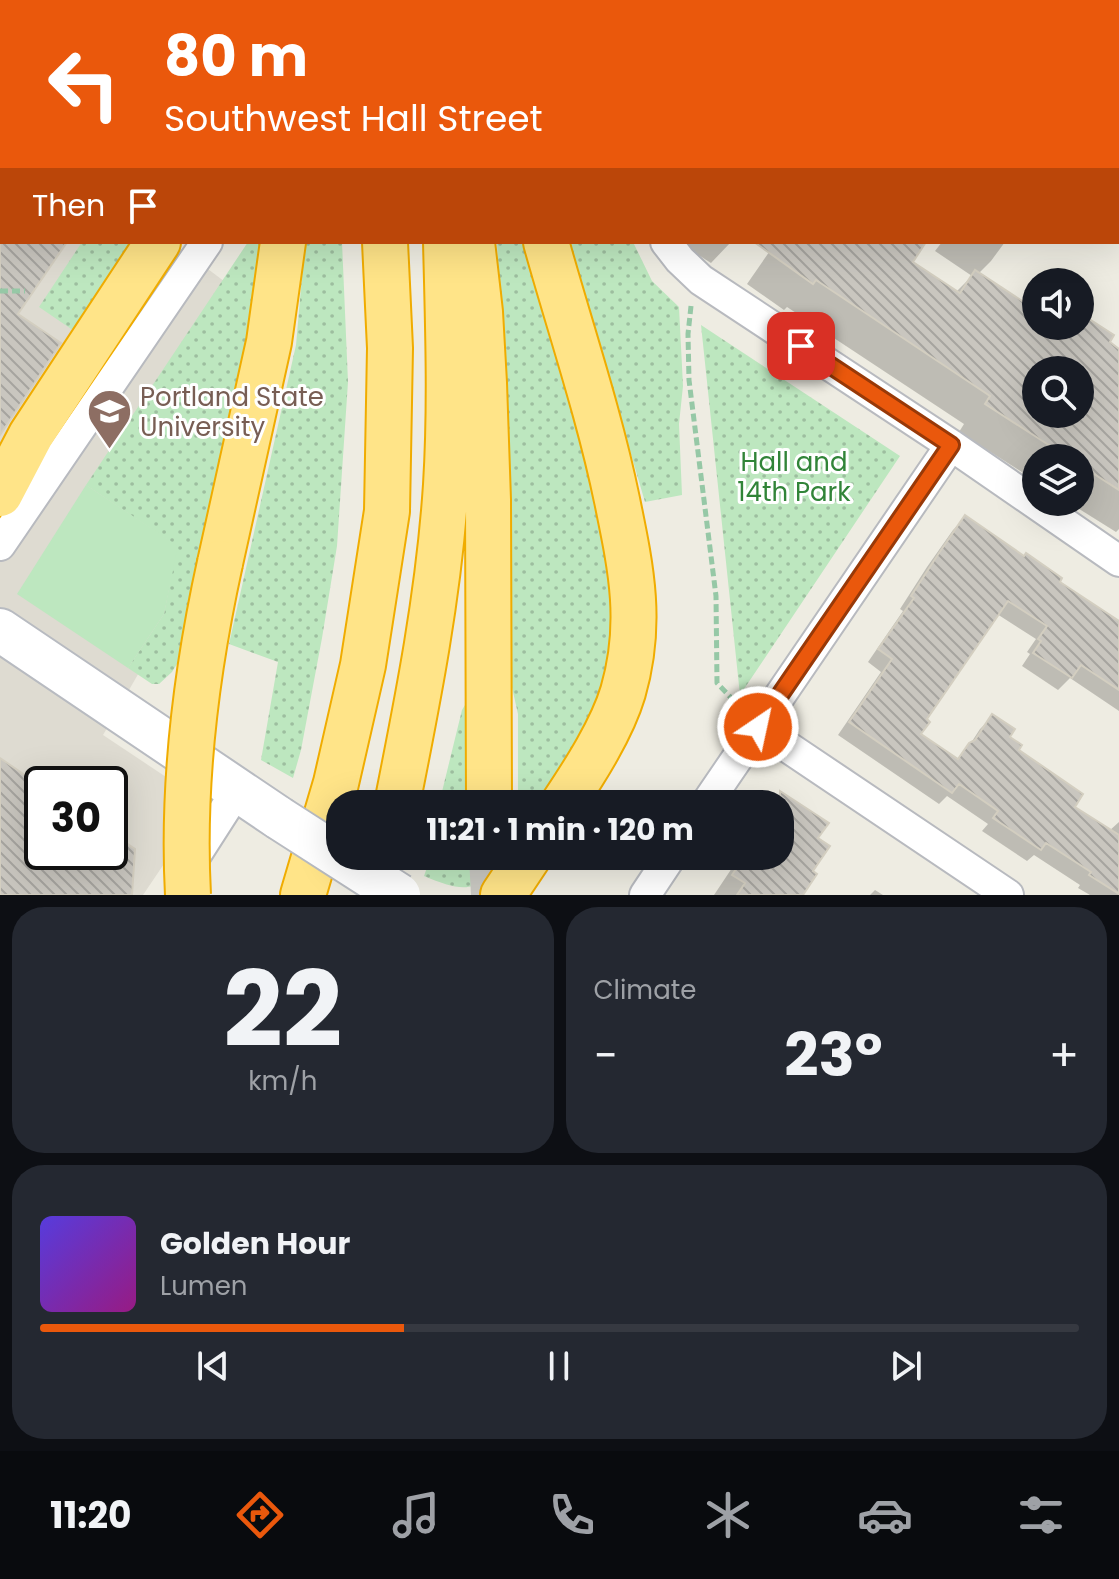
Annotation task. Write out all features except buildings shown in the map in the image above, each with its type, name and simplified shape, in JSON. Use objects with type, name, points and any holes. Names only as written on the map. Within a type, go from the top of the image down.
[{"type":"highway","points":[[0,494],[31,435],[157,244]]},
{"type":"highway","points":[[188,895],[186,847],[196,692],[211,606],[269,342],[283,244]]},
{"type":"highway","points":[[303,895],[336,783],[363,665],[387,511],[390,348],[385,244]]},
{"type":"highway","points":[[400,790],[431,620],[446,487],[450,388],[446,244]]},
{"type":"highway","points":[[472,244],[484,383],[488,500],[489,790]]},
{"type":"highway","points":[[547,244],[608,455],[632,570],[634,607],[634,640],[623,693],[599,748],[572,790]]},
{"type":"highway","points":[[373,895],[381,870]]},
{"type":"highway","points":[[503,895],[520,870]]},
{"type":"street","points":[[668,244],[701,280],[951,445],[1119,561]]},
{"type":"street","points":[[0,545],[204,247]]},
{"type":"street","points":[[715,790],[951,445]]},
{"type":"street","points":[[0,630],[399,895]]},
{"type":"street","points":[[758,727],[1008,895]]},
{"type":"street","points":[[169,895],[238,789]]},
{"type":"street","points":[[645,895],[662,870]]},
{"type":"path","points":[[701,280],[690,311],[689,380],[716,596],[717,683],[758,727]]},
{"type":"path","points":[[0,291],[25,291]]},
{"type":"shaded area","name":"Portland State University","points":[[0,244],[175,244],[253,303],[182,598],[103,735],[205,803],[143,895],[0,895]]},
{"type":"green space","points":[[81,244],[135,244],[80,335],[39,307]]},
{"type":"green space","points":[[247,244],[263,244],[254,308],[182,656],[172,672],[159,684],[152,684],[128,668],[164,614],[177,546],[86,485]]},
{"type":"green space","points":[[305,244],[342,244],[348,382],[337,546],[301,750],[293,778],[261,760],[278,662],[229,644],[296,345]]},
{"type":"green space","points":[[497,244],[524,244],[575,413],[599,513],[614,627],[613,652],[595,716],[550,790],[518,790],[518,714],[509,674],[505,355]]},
{"type":"green space","points":[[570,244],[634,244],[652,281],[679,307],[683,386],[679,424],[682,495],[645,502]]},
{"type":"green space","name":"Hall and 14th Park","points":[[701,325],[900,456],[740,695]]},
{"type":"green space","points":[[86,485],[178,546],[164,614],[128,668],[17,594]]},
{"type":"green space","points":[[468,704],[469,790],[442,790],[462,710]]},
{"type":"green space","points":[[426,870],[495,870],[488,878],[470,887],[450,885],[424,876]]},
{"type":"tunnel","points":[[492,870],[493,895]]},
{"type":"place","name":"Portland State University","points":[[109,451]]},
{"type":"route","points":[[758,727],[951,445],[801,346]]}]
